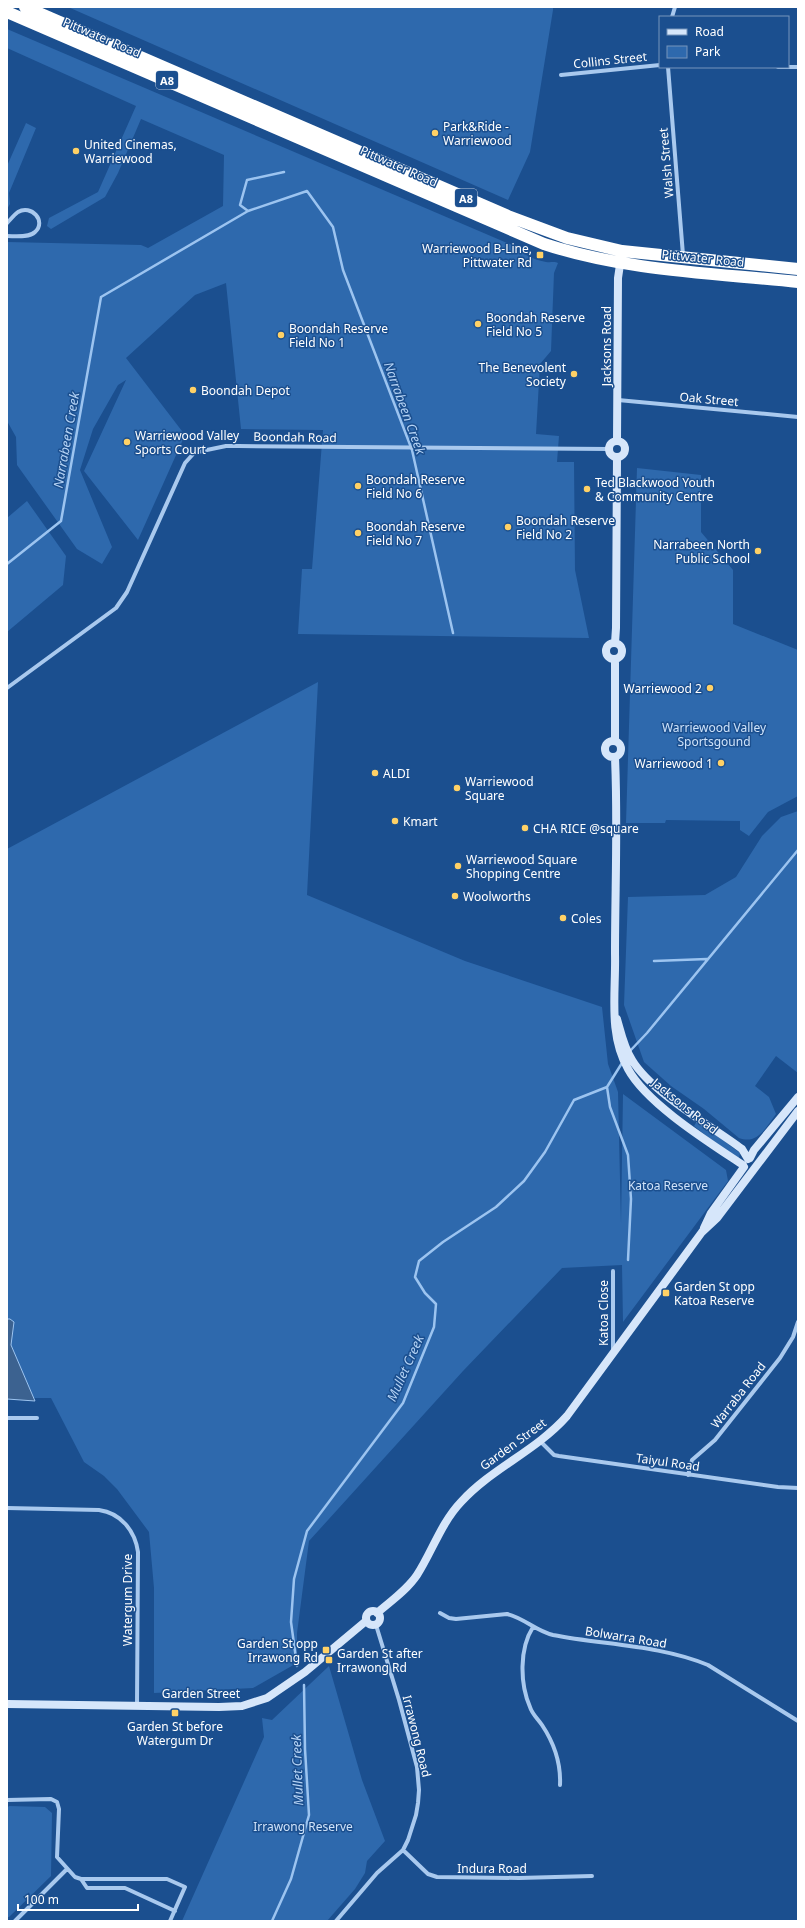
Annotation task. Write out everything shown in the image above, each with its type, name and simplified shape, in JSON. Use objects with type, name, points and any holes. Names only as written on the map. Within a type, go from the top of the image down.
[{"type":"highway","name":"Pittwater Road","points":[[25,7],[529,225],[567,238],[622,251],[798,269]]},
{"type":"highway","name":"Pittwater Road","points":[[7,12],[277,127],[527,238],[574,254],[620,264],[798,282]]},
{"type":"street","name":"Collins Street","points":[[561,75],[659,65]]},
{"type":"street","name":"Walsh Street","points":[[668,68],[683,258]]},
{"type":"street","points":[[7,223],[18,212],[26,210],[34,212],[37,216],[39,224],[35,232],[32,234],[7,236]]},
{"type":"street","name":"Jacksons Road","points":[[617,441],[618,278],[622,251]]},
{"type":"street","name":"Oak Street","points":[[618,400],[798,417]]},
{"type":"street","points":[[617,441],[623,443],[625,448],[624,453],[617,457],[612,455],[609,449],[610,444],[617,441]]},
{"type":"street","name":"Boondah Road","points":[[7,688],[116,608],[126,592],[185,463],[194,453],[226,446],[418,449],[609,449]]},
{"type":"street","points":[[614,643],[616,628],[617,457]]},
{"type":"street","points":[[614,643],[620,646],[622,651],[620,657],[615,660],[607,657],[606,652],[609,644],[614,643]]},
{"type":"street","points":[[615,660],[615,741]]},
{"type":"street","points":[[615,741],[620,744],[622,748],[620,754],[615,758],[608,756],[605,749],[608,743],[615,741]]},
{"type":"street","name":"Jacksons Road","points":[[615,758],[614,1010],[628,1070],[648,1095],[705,1139],[749,1164]]},
{"type":"street","name":"Jacksons Road","points":[[621,1043],[633,1062],[656,1086],[742,1148],[749,1164]]},
{"type":"street","name":"Garden Street","points":[[749,1164],[754,1150],[798,1097]]},
{"type":"street","name":"Garden Street","points":[[378,1613],[404,1591],[416,1576],[448,1519],[459,1504],[489,1476],[554,1432],[614,1355],[702,1232],[711,1213],[749,1164],[797,1113]]},
{"type":"street","points":[[742,1148],[754,1150]]},
{"type":"street","name":"Katoa Close","points":[[613,1271],[614,1355]]},
{"type":"street","name":"Warraba Road","points":[[688,1475],[692,1460],[715,1440],[780,1358],[793,1337],[798,1322]]},
{"type":"street","points":[[7,1418],[37,1418]]},
{"type":"street","name":"Taiyul Road","points":[[540,1442],[554,1455],[559,1456],[688,1475],[778,1487],[798,1488]]},
{"type":"street","name":"Watergum Drive","points":[[7,1508],[99,1510],[110,1512],[121,1519],[131,1532],[136,1542],[138,1552],[137,1705]]},
{"type":"street","points":[[373,1611],[378,1613],[380,1620],[376,1625],[371,1625],[366,1621],[366,1616],[369,1613],[373,1611]]},
{"type":"street","name":"Bolwarra Road","points":[[440,1613],[449,1618],[456,1619],[507,1614],[553,1635],[659,1652],[696,1660],[708,1665],[798,1721]]},
{"type":"street","name":"Garden Street","points":[[7,1704],[236,1706],[258,1702],[305,1672],[366,1621]]},
{"type":"street","name":"Irrawong Road","points":[[336,1921],[377,1874],[403,1850],[416,1815],[419,1790],[418,1780],[401,1707],[376,1625]]},
{"type":"street","points":[[533,1627],[525,1644],[523,1681],[525,1694],[530,1709],[549,1737],[557,1755],[560,1785]]},
{"type":"street","points":[[7,1800],[52,1799],[57,1802],[59,1809],[57,1857],[75,1877],[81,1879],[167,1879],[185,1887],[170,1921]]},
{"type":"street","name":"Indura Road","points":[[403,1850],[428,1874],[437,1877],[519,1878],[592,1876]]},
{"type":"street","points":[[15,1921],[67,1869]]},
{"type":"street","points":[[81,1879],[87,1888],[125,1888],[175,1911]]},
{"type":"green space","points":[[68,7],[553,7],[553,10],[530,152],[508,200]]},
{"type":"green space","points":[[7,29],[512,245],[519,251],[532,258],[546,262],[558,263],[554,273],[551,351],[540,364],[536,434],[559,436],[557,462],[574,462],[575,570],[589,638],[298,634],[302,569],[312,569],[323,430],[241,429],[226,283],[195,295],[126,358],[185,435],[138,540],[84,471],[126,380],[118,385],[93,429],[80,470],[112,547],[102,564],[77,549],[17,465],[16,437],[7,421],[7,242],[141,245],[148,248],[223,206],[224,155],[141,119],[118,173],[105,197],[51,229],[47,226],[49,218],[98,192],[136,106],[7,48]]},
{"type":"green space","points":[[26,123],[36,128],[9,193],[10,204],[7,209],[7,166]]},
{"type":"green space","name":"Warriewood Valley Sportsgound","points":[[637,468],[701,475],[701,532],[733,570],[733,624],[798,650],[798,796],[768,812],[749,836],[740,830],[740,821],[666,820],[665,823],[626,823]]},
{"type":"green space","points":[[27,501],[66,556],[63,585],[7,632],[7,518]]},
{"type":"green space","name":"Katoa Reserve","points":[[318,682],[307,895],[465,961],[602,1007],[608,1064],[618,1092],[621,1223],[623,1094],[726,1170],[728,1181],[623,1322],[622,1265],[562,1268],[463,1371],[309,1541],[297,1633],[297,1663],[253,1688],[154,1693],[154,1588],[149,1532],[117,1489],[104,1476],[84,1462],[51,1398],[7,1398],[7,849]]},
{"type":"green space","points":[[798,811],[798,1073],[776,1056],[755,1086],[769,1097],[776,1114],[761,1134],[746,1140],[739,1138],[704,1109],[671,1086],[644,1062],[624,1005],[628,897],[705,895],[736,877],[762,836],[781,817]]},
{"type":"green space","points":[[697,1121],[740,1153],[739,1159],[736,1159],[694,1126]]},
{"type":"green space","name":"Irrawong Reserve","points":[[329,1666],[362,1780],[385,1841],[367,1861],[365,1873],[355,1889],[327,1921],[182,1921],[264,1737],[262,1718],[272,1720]]},
{"type":"green space","points":[[9,1806],[45,1807],[52,1813],[51,1876],[9,1917],[7,1917],[7,1808]]},
{"type":"shaded area","points":[[7,1319],[14,1322],[11,1345],[35,1401],[7,1399]]},
{"type":"waterway","name":"Narrabeen Creek","points":[[248,211],[240,205],[247,180],[284,172]]},
{"type":"waterway","name":"Narrabeen Creek","points":[[7,564],[61,521],[101,297],[248,211],[307,191],[333,227],[343,270],[412,450],[453,633]]},
{"type":"waterway","points":[[629,1052],[647,1033],[798,850]]},
{"type":"waterway","points":[[654,961],[707,959]]},
{"type":"waterway","name":"Mullet Creek","points":[[297,1666],[291,1622],[294,1579],[307,1531],[403,1403],[434,1327],[436,1304],[425,1293],[415,1277],[419,1261],[443,1242],[496,1207],[524,1181],[545,1152],[574,1100],[607,1087],[622,1063]]},
{"type":"waterway","points":[[607,1087],[610,1107],[628,1155],[631,1199],[628,1260]]},
{"type":"waterway","name":"Mullet Creek","points":[[272,1921],[291,1879],[309,1815],[305,1749],[304,1685]]},
{"type":"place","name":"Park&Ride - Warriewood","points":[[435,133]]},
{"type":"place","name":"United Cinemas, Warriewood","points":[[76,151]]},
{"type":"place","name":"Warriewood B-Line, Pittwater Rd","points":[[540,255]]},
{"type":"place","name":"Boondah Reserve Field No 5","points":[[478,324]]},
{"type":"place","name":"Boondah Reserve Field No 1","points":[[281,335]]},
{"type":"place","name":"The Benevolent Society","points":[[574,374]]},
{"type":"place","name":"Boondah Depot","points":[[193,390]]},
{"type":"place","name":"Warriewood Valley Sports Court","points":[[127,442]]},
{"type":"place","name":"Boondah Reserve Field No 6","points":[[358,486]]},
{"type":"place","name":"Ted Blackwood Youth & Community Centre","points":[[587,489]]},
{"type":"place","name":"Boondah Reserve Field No 2","points":[[508,527]]},
{"type":"place","name":"Boondah Reserve Field No 7","points":[[358,533]]},
{"type":"place","name":"Narrabeen North Public School","points":[[758,551]]},
{"type":"place","name":"Warriewood 2","points":[[710,688]]},
{"type":"place","name":"Warriewood 1","points":[[721,763]]},
{"type":"place","name":"ALDI","points":[[375,773]]},
{"type":"place","name":"Warriewood Square","points":[[457,788]]},
{"type":"place","name":"Kmart","points":[[395,821]]},
{"type":"place","name":"CHA RICE @square","points":[[525,828]]},
{"type":"place","name":"Warriewood Square Shopping Centre","points":[[458,866]]},
{"type":"place","name":"Woolworths","points":[[455,896]]},
{"type":"place","name":"Coles","points":[[563,918]]},
{"type":"place","name":"Garden St opp Katoa Reserve","points":[[666,1293]]},
{"type":"place","name":"Garden St opp Irrawong Rd","points":[[326,1650]]},
{"type":"place","name":"Garden St after Irrawong Rd","points":[[329,1660]]},
{"type":"place","name":"Garden St before Watergum Dr","points":[[175,1713]]}]
